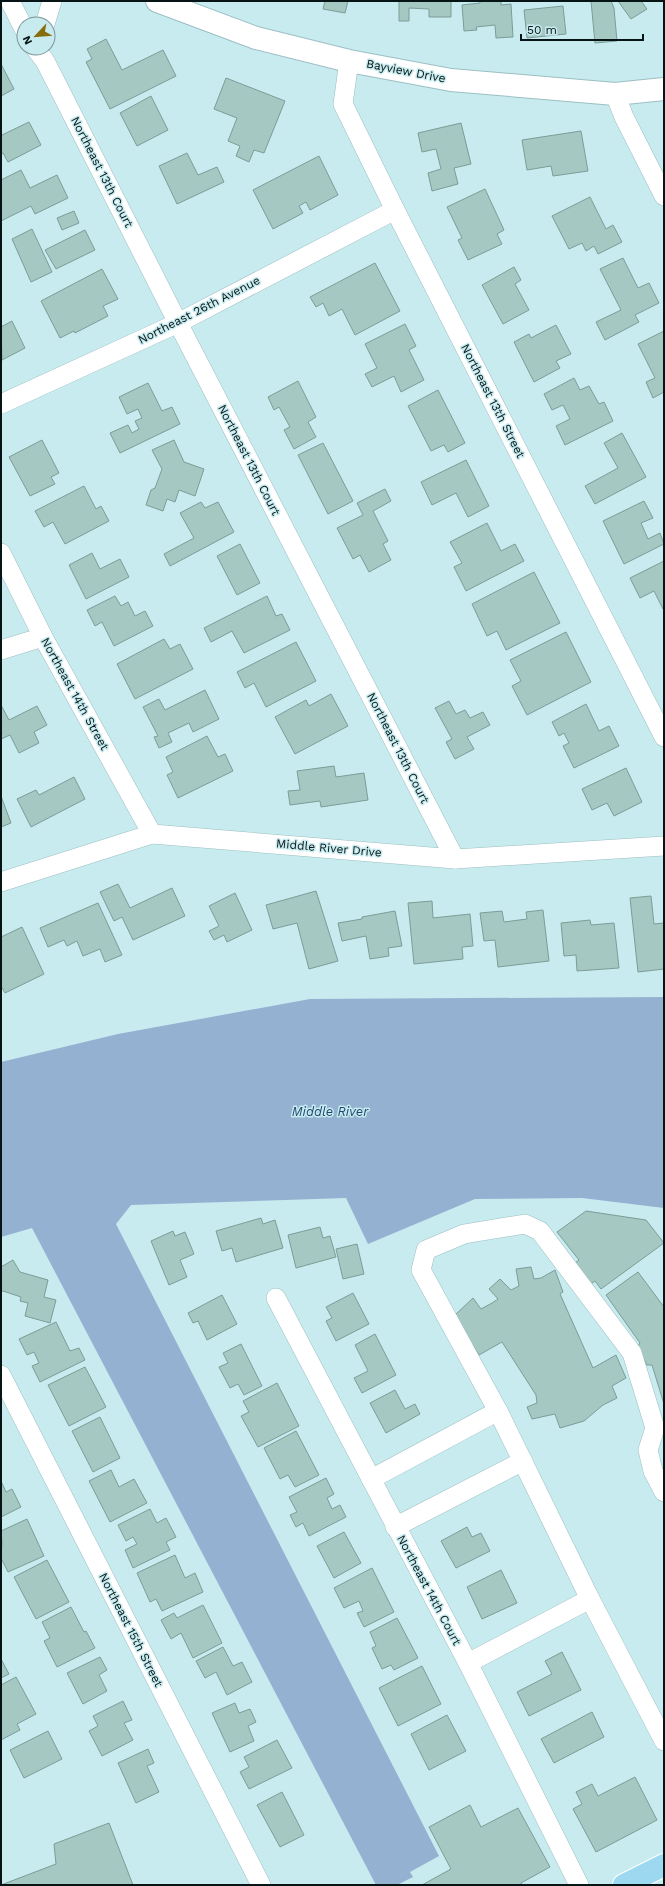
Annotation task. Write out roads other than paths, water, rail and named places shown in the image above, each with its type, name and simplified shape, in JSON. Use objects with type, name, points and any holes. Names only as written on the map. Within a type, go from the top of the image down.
[{"type":"main road","points":[[624,1885],[664,1865]]},
{"type":"street","points":[[10,1],[18,16]]},
{"type":"street","points":[[47,16],[52,1]]},
{"type":"street","name":"Bayview Drive","points":[[156,1],[256,38],[350,61],[451,80],[615,94],[664,89]]},
{"type":"street","name":"Northeast 13th Court","points":[[43,56],[178,323],[455,859]]},
{"type":"street","name":"Northeast 13th Street","points":[[350,61],[343,104],[395,210],[664,737]]},
{"type":"street","points":[[615,94],[624,117],[664,196]]},
{"type":"street","name":"Northeast 26th Avenue","points":[[1,404],[178,323],[395,210]]},
{"type":"street","name":"Northeast 14th Street","points":[[1,553],[43,637],[152,834]]},
{"type":"street","points":[[1,650],[43,637]]},
{"type":"street","name":"Middle River Drive","points":[[1,882],[152,834],[455,859],[664,846]]},
{"type":"street","points":[[664,1492],[653,1471],[648,1450],[655,1428],[632,1353],[540,1231],[524,1224],[464,1234],[426,1250],[420,1270],[498,1411],[590,1599],[664,1740]]},
{"type":"street","name":"Northeast 14th Court","points":[[276,1298],[395,1527],[468,1663],[579,1885]]},
{"type":"street","name":"Northeast 15th Street","points":[[1,1375],[261,1885]]},
{"type":"street","points":[[371,1479],[498,1411]]},
{"type":"street","points":[[395,1527],[523,1461]]},
{"type":"street","points":[[468,1663],[590,1599]]},
{"type":"water","name":"Middle River","points":[[664,997],[664,1208],[582,1198],[475,1199],[368,1244],[346,1198],[131,1205],[116,1224],[439,1856],[410,1872],[413,1877],[397,1885],[376,1885],[32,1228],[1,1237],[1,1062],[118,1034],[310,999]]}]
